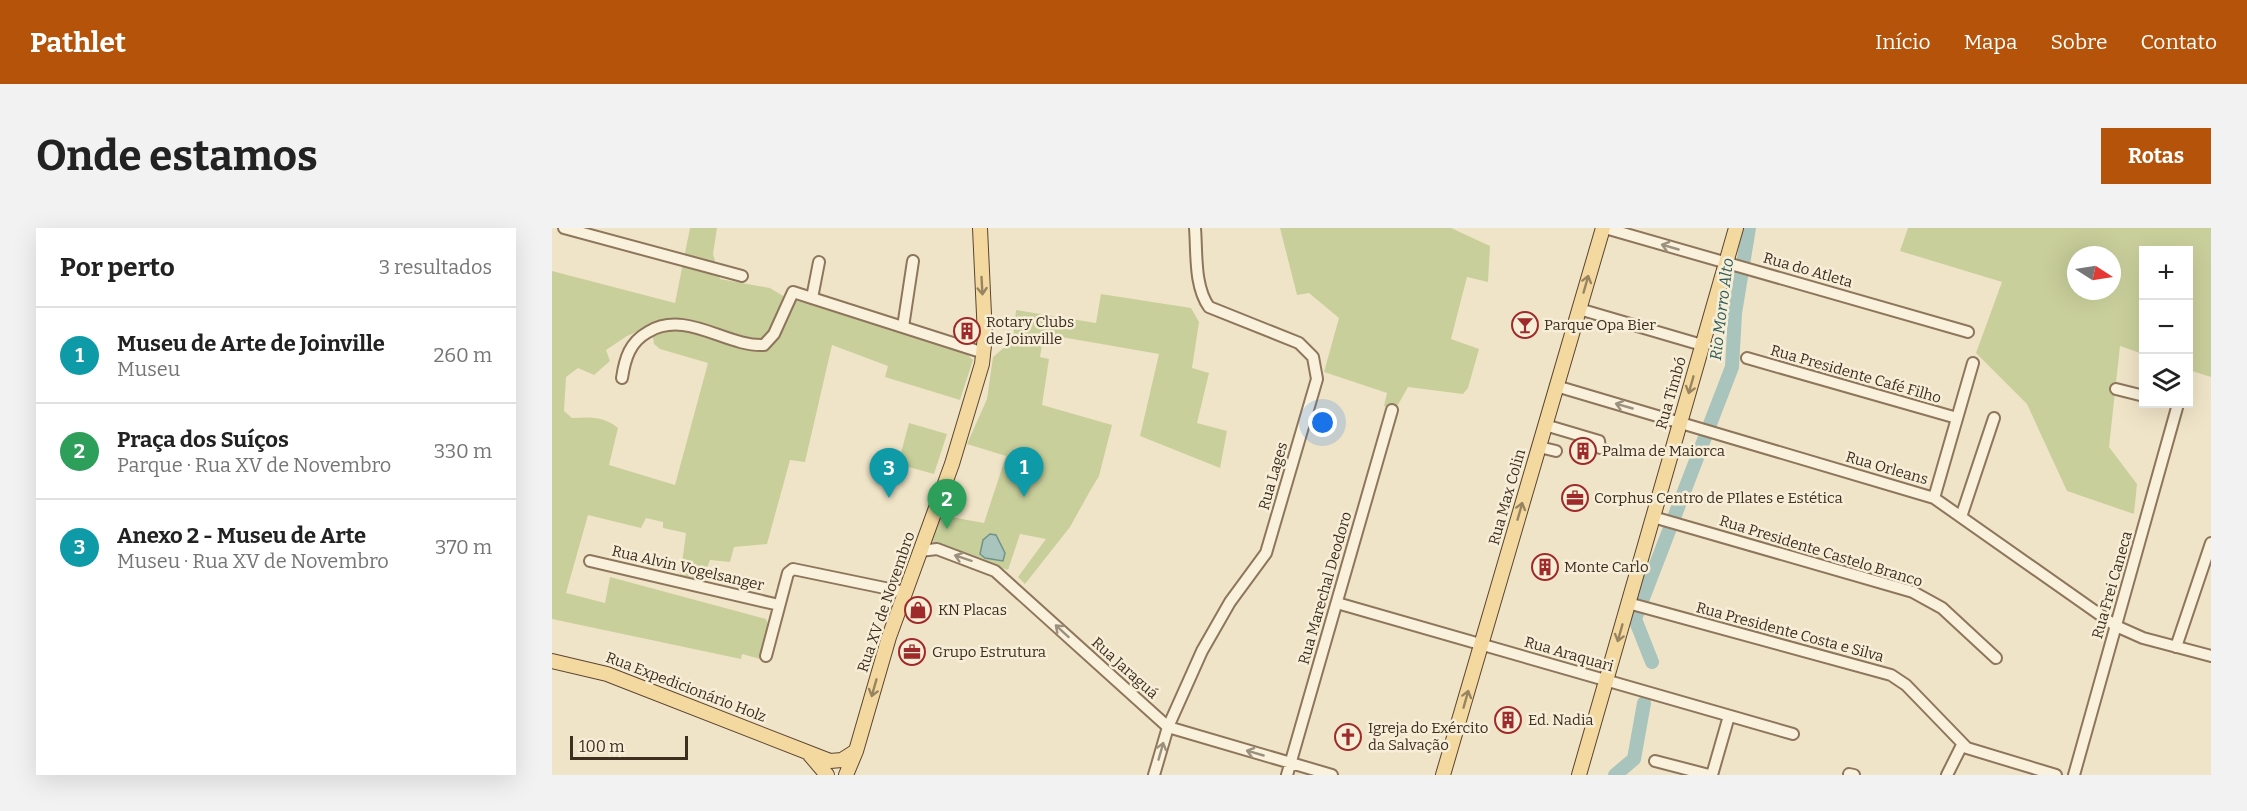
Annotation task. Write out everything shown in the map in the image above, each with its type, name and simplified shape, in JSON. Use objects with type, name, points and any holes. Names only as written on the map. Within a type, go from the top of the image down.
[{"type":"main road","name":"Rua XV de Novembro","points":[[846,775],[856,751],[904,592],[952,464],[984,353],[980,228]]},
{"type":"main road","name":"Rua Max Colin","points":[[1443,775],[1604,228]]},
{"type":"main road","name":"Rua Timbó","points":[[1579,775],[1606,680],[1658,519],[1680,423],[1702,345],[1729,264],[1736,228]]},
{"type":"main road","name":"Rua Expedicionário Holz","points":[[552,661],[608,674],[836,762],[856,751]]},
{"type":"main road","name":"Rua Expedicionário Holz","points":[[806,752],[827,775]]},
{"type":"street","points":[[564,228],[742,276]]},
{"type":"street","name":"Rua Lages","points":[[1154,775],[1168,727],[1218,621],[1266,553],[1317,379],[1313,357],[1299,343],[1209,307],[1204,300],[1198,276],[1196,228]]},
{"type":"street","name":"Rua do Atleta","points":[[1604,228],[1968,332]]},
{"type":"street","points":[[903,327],[913,261]]},
{"type":"street","points":[[812,298],[819,262]]},
{"type":"street","points":[[622,378],[626,355],[633,344],[651,330],[665,324],[682,325],[764,345],[774,334],[793,292],[984,353]]},
{"type":"street","points":[[1579,309],[1702,345]]},
{"type":"street","name":"Rua Presidente Café Filho","points":[[1747,358],[1957,418]]},
{"type":"street","points":[[1934,498],[1973,363]]},
{"type":"street","name":"Rua Orleans","points":[[1557,386],[1934,498],[2116,626],[2143,638],[2211,656]]},
{"type":"street","points":[[2116,389],[2139,395]]},
{"type":"street","name":"Rua Frei Caneca","points":[[2074,775],[2174,408]]},
{"type":"street","name":"Rua Marechal Deodoro","points":[[1287,775],[1392,410]]},
{"type":"street","points":[[1961,517],[1994,418]]},
{"type":"street","points":[[1545,425],[1599,441],[1600,447]]},
{"type":"street","points":[[1539,447],[1556,451]]},
{"type":"street","name":"Rua Presidente Castelo Branco","points":[[1658,519],[1913,592],[1942,608],[1996,658]]},
{"type":"street","points":[[2179,648],[2211,543]]},
{"type":"street","name":"Rua Jaraguá","points":[[920,551],[937,549],[996,571],[1168,727],[1332,775]]},
{"type":"street","name":"Rua Alvin Vogelsanger","points":[[590,561],[779,605]]},
{"type":"street","points":[[2179,648],[2211,561]]},
{"type":"street","points":[[766,656],[788,573],[793,569],[904,592]]},
{"type":"street","name":"Rua Araquari","points":[[1337,603],[1793,734]]},
{"type":"street","name":"Rua Presidente Costa e Silva","points":[[1631,604],[1892,675],[1906,685],[1962,745],[1987,756],[2056,775]]},
{"type":"street","points":[[1655,761],[1710,775],[1729,716]]},
{"type":"street","points":[[1947,775],[1962,745]]},
{"type":"green space","points":[[690,228],[717,228],[713,254],[720,279],[770,288],[788,299],[838,311],[963,350],[973,360],[960,400],[885,377],[888,366],[832,345],[805,462],[790,460],[767,544],[734,547],[730,562],[710,560],[701,583],[680,578],[686,533],[663,528],[663,522],[646,518],[641,528],[588,515],[566,593],[605,603],[610,577],[766,619],[768,624],[760,659],[742,654],[741,659],[552,619],[552,271],[675,303]],"holes":[[[659,323],[659,330],[653,337],[654,344],[660,349],[708,363],[675,485],[609,465],[618,428],[602,419],[572,418],[564,411],[566,377],[578,368],[594,375],[610,361],[606,350],[627,336]]]},
{"type":"green space","points":[[1280,228],[1451,228],[1490,246],[1488,282],[1467,277],[1451,339],[1479,349],[1468,388],[1463,394],[1408,387],[1395,410],[1384,406],[1387,393],[1324,372],[1339,318],[1309,293],[1297,295]]},
{"type":"green space","points":[[1908,228],[2211,228],[2211,377],[2193,371],[2193,246],[2139,246],[2139,353],[2120,346],[2109,447],[2137,484],[2134,514],[2067,491],[2027,404],[1976,353],[2002,282],[1900,251]]},
{"type":"green space","points":[[1101,294],[1191,308],[1199,322],[1192,368],[1209,373],[1197,423],[1227,431],[1220,468],[1140,436],[1159,354],[1044,334],[1040,357],[1049,359],[1042,405],[1112,425],[1099,476],[1070,527],[1025,584],[1018,577],[1046,539],[1020,534],[1008,570],[935,546],[932,540],[940,515],[984,523],[1006,456],[967,444],[987,399],[993,357],[1013,340],[1016,310],[1096,323]]},
{"type":"green space","points":[[909,423],[947,434],[934,474],[898,464]]},
{"type":"water","points":[[990,534],[996,535],[1005,553],[1003,561],[985,558],[980,554],[983,540]]},
{"type":"waterway","name":"Rio Morro Alto","points":[[1652,662],[1635,619],[1732,367],[1735,313],[1749,228]]},
{"type":"waterway","name":"Rio Morro Alto","points":[[1615,775],[1634,759],[1644,703]]},
{"type":"place","name":"Parque Opa Bier","points":[[1525,325]]},
{"type":"place","name":"Rotary Clubs de Joinville","points":[[967,331]]},
{"type":"place","name":"Palma de Maiorca","points":[[1583,451]]},
{"type":"place","name":"Museu de Arte de Joinville","points":[[1024,497]]},
{"type":"place","name":"Anexo 2 - Museu de Arte","points":[[889,498]]},
{"type":"place","name":"Corphus Centro de PIlates e Estética","points":[[1575,498]]},
{"type":"place","name":"Praça dos Suíços","points":[[947,529]]},
{"type":"place","name":"Monte Carlo","points":[[1545,567]]},
{"type":"place","name":"KN Placas","points":[[918,610]]},
{"type":"place","name":"Grupo Estrutura","points":[[912,652]]},
{"type":"place","name":"Ed. Nadia","points":[[1508,720]]},
{"type":"place","name":"Igreja do Exército da Salvação","points":[[1348,737]]}]
